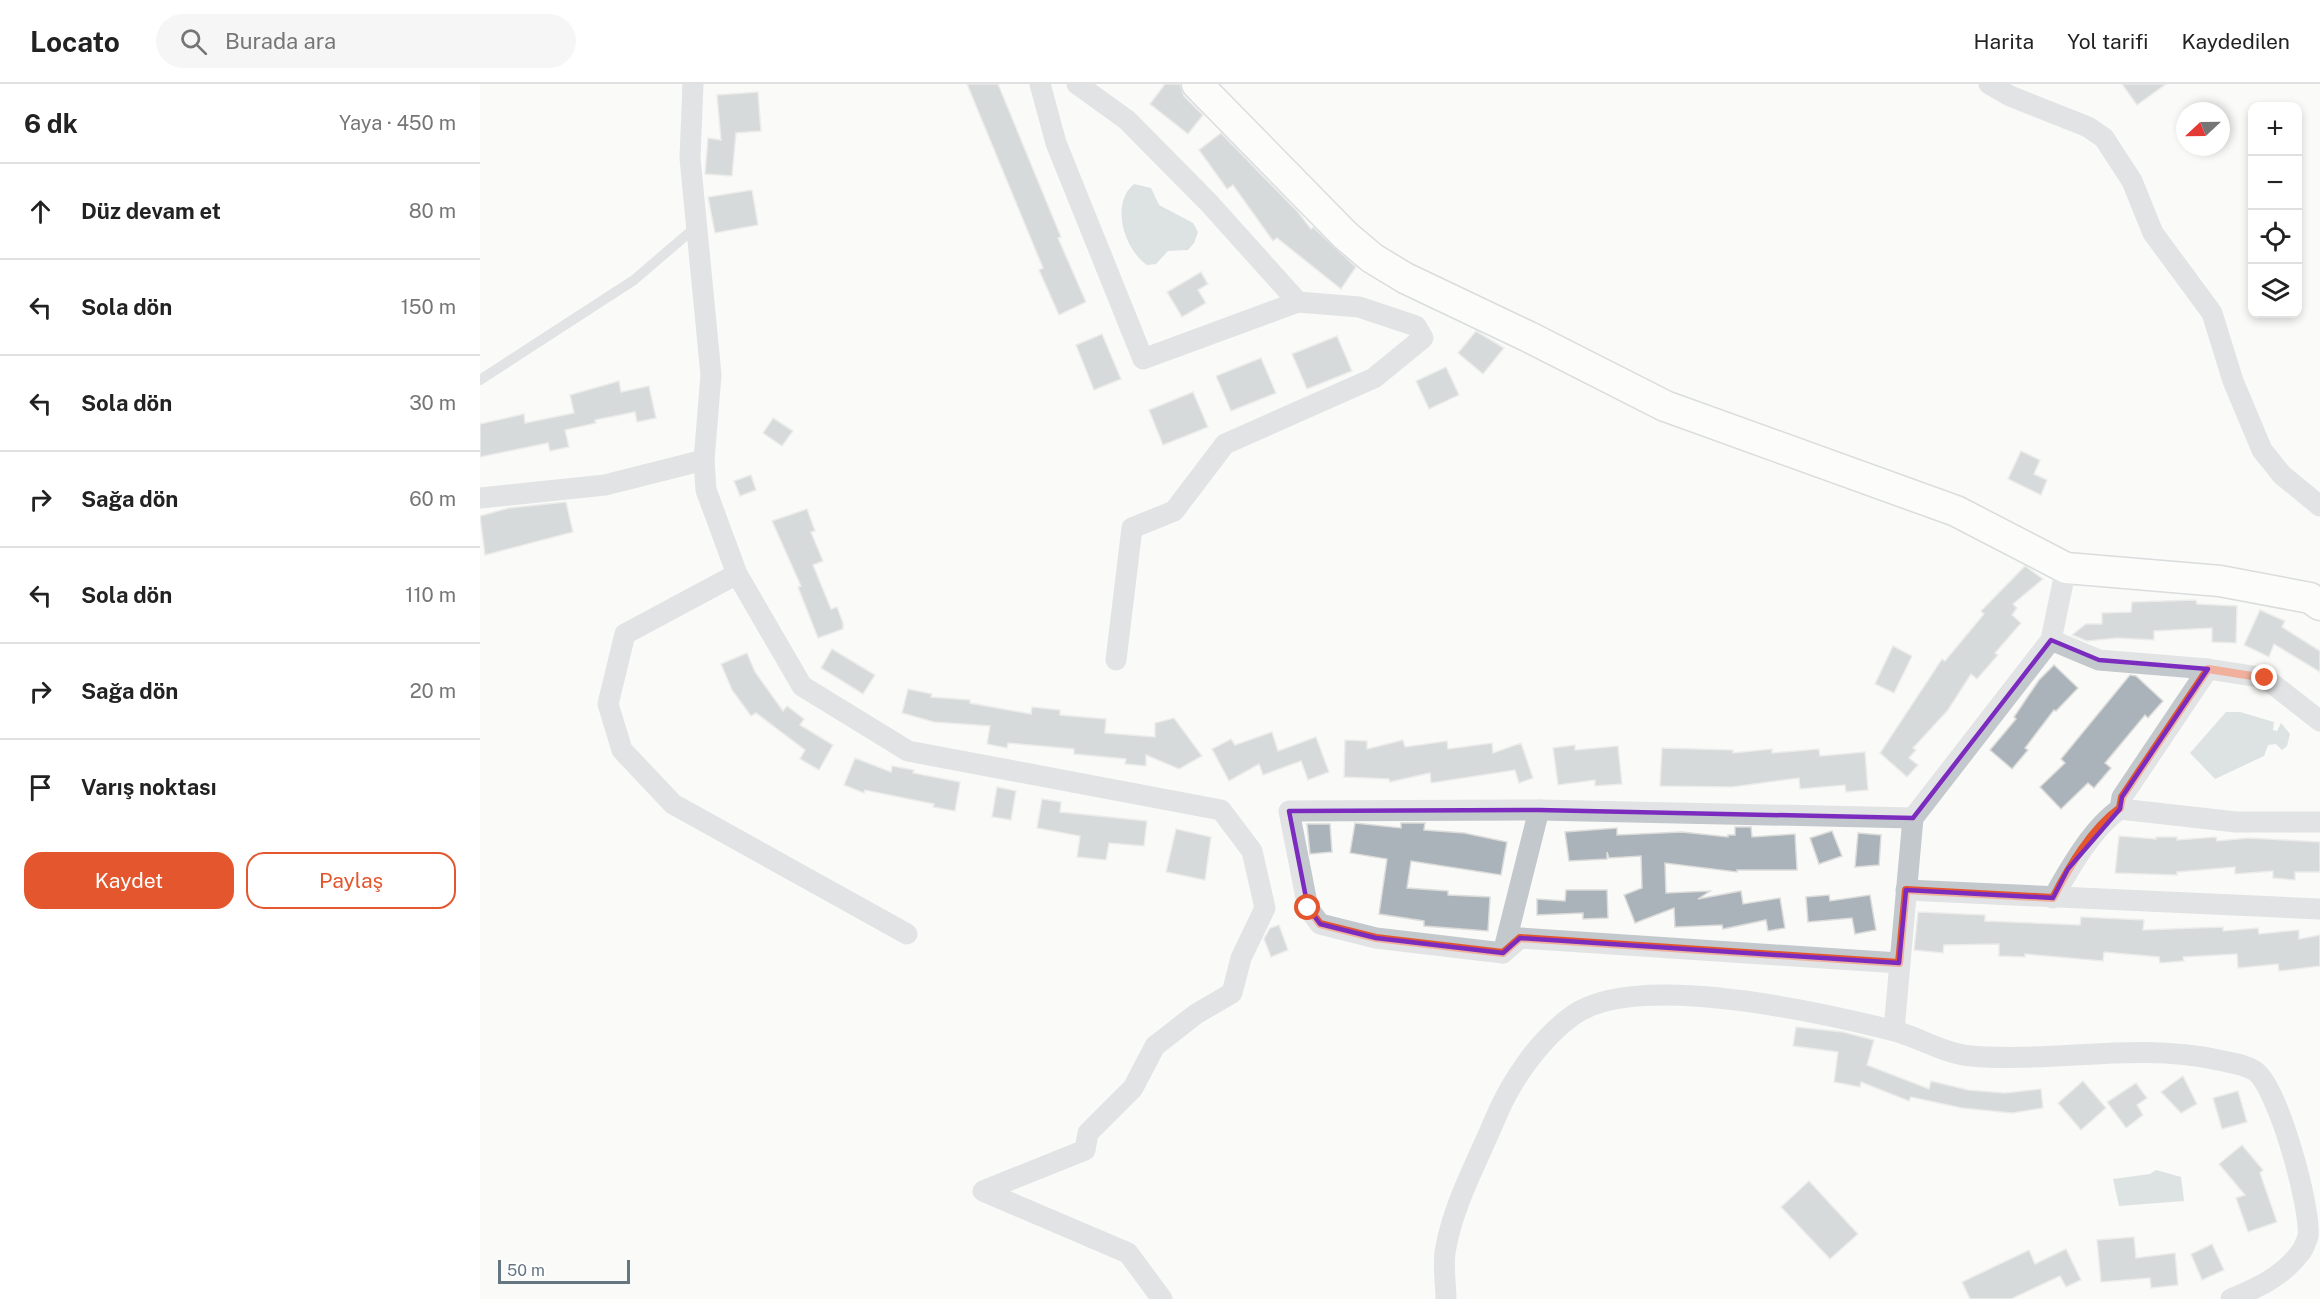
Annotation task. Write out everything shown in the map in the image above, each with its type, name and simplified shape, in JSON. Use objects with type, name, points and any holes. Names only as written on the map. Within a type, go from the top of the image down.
[{"type":"main road","points":[[1197,84],[1345,235],[1372,258],[1404,278],[1527,336],[1665,406],[1956,511],[2066,568],[2220,581],[2317,598]]},
{"type":"street","points":[[693,84],[690,158],[711,375],[704,460],[706,490],[737,574],[802,686],[908,751],[1221,810],[1252,851],[1265,908],[1241,958],[1232,993],[1196,1014],[1155,1046],[1133,1088],[1088,1133],[1085,1150],[983,1191],[1128,1253],[1162,1299]]},
{"type":"street","points":[[1040,84],[1056,143],[1143,359],[1298,302],[1359,307],[1416,326],[1424,338],[1374,378],[1225,444],[1174,511],[1132,528],[1116,660]]},
{"type":"street","points":[[1077,84],[1127,120],[1209,203],[1298,302]]},
{"type":"street","points":[[1989,84],[2010,96],[2088,127],[2104,138],[2132,182],[2153,233],[2212,313],[2233,381],[2262,450],[2282,475],[2320,506]]},
{"type":"street","points":[[480,498],[605,485],[704,460]]},
{"type":"street","points":[[1894,1030],[1913,818],[2051,640],[2066,568]]},
{"type":"street","points":[[737,574],[625,634],[608,704],[622,750],[673,804],[907,934]]},
{"type":"street","points":[[2051,640],[2100,660],[2208,669],[2265,678],[2320,721]]},
{"type":"street","points":[[2120,808],[2122,797],[2208,669]]},
{"type":"street","points":[[2053,898],[2068,869],[2110,815],[2120,808],[2236,822],[2320,822]]},
{"type":"street","points":[[1899,963],[1520,938],[1503,953],[1376,938],[1320,924],[1308,908],[1289,811],[1539,810],[1913,818]]},
{"type":"street","points":[[1503,953],[1539,810]]},
{"type":"street","points":[[1906,890],[2320,909]]},
{"type":"street","points":[[1446,1299],[1445,1249],[1466,1188],[1499,1109],[1531,1057],[1573,1015],[1605,1000],[1657,995],[1761,1003],[1894,1030],[1968,1056],[2195,1055],[2246,1066],[2258,1073],[2269,1086],[2281,1114],[2304,1198],[2308,1236],[2301,1253],[2269,1284],[2231,1299]]},
{"type":"lane","points":[[480,380],[634,279],[698,225]]},
{"type":"highlighted area","points":[[2051,640],[2099,660],[2208,669],[2122,797],[2120,809],[2068,869],[2053,898],[1906,890],[1899,963],[1520,938],[1503,953],[1376,938],[1320,924],[1308,908],[1289,811],[1539,810],[1913,818]]},
{"type":"shaded area","points":[[1134,184],[1151,188],[1159,205],[1193,223],[1198,232],[1194,243],[1188,250],[1168,251],[1156,264],[1147,265],[1139,258],[1126,238],[1122,214],[1127,193]]},
{"type":"shaded area","points":[[2226,712],[2240,712],[2274,722],[2273,730],[2277,731],[2281,723],[2290,734],[2287,746],[2282,750],[2276,744],[2268,745],[2264,756],[2215,779],[2190,753]]},
{"type":"shaded area","points":[[2156,1170],[2181,1177],[2184,1201],[2119,1206],[2113,1179],[2150,1174]]},
{"type":"building","points":[[967,84],[998,84],[1061,237],[1058,238],[1086,302],[1059,315],[1039,270],[1043,268]]},
{"type":"building","points":[[1165,84],[1180,84],[1184,96],[1203,115],[1188,134],[1150,104]]},
{"type":"building","points":[[2122,84],[2166,84],[2137,105]]},
{"type":"building","points":[[758,92],[761,131],[736,133],[732,176],[705,174],[708,138],[721,140],[717,95]]},
{"type":"building","points":[[1221,133],[1298,212],[1311,229],[1313,227],[1356,267],[1341,289],[1277,238],[1273,241],[1233,185],[1227,189],[1199,150]]},
{"type":"building","points":[[752,190],[758,225],[715,233],[708,197]]},
{"type":"building","points":[[1201,272],[1208,284],[1198,290],[1206,303],[1182,317],[1167,292]]},
{"type":"building","points":[[1476,331],[1504,348],[1483,374],[1458,353]]},
{"type":"building","points":[[1102,334],[1121,379],[1094,390],[1076,345]]},
{"type":"building","points":[[1337,336],[1352,371],[1307,389],[1292,354]]},
{"type":"building","points":[[1261,358],[1276,393],[1231,411],[1216,376]]},
{"type":"building","points":[[1446,367],[1459,395],[1429,409],[1416,381]]},
{"type":"building","points":[[619,381],[621,392],[649,386],[656,418],[637,422],[635,412],[595,420],[596,423],[565,430],[569,447],[550,451],[548,443],[480,457],[480,424],[524,414],[525,423],[574,413],[570,395]]},
{"type":"building","points":[[1193,392],[1208,427],[1163,445],[1149,410]]},
{"type":"building","points":[[773,418],[793,431],[782,446],[763,433]]},
{"type":"building","points":[[2021,451],[2040,460],[2034,474],[2047,480],[2041,495],[2008,479]]},
{"type":"building","points":[[751,475],[756,490],[740,496],[734,481]]},
{"type":"building","points":[[566,502],[573,532],[485,555],[480,516],[509,508]]},
{"type":"building","points":[[807,509],[815,531],[811,532],[823,561],[813,565],[831,609],[837,607],[843,623],[843,629],[818,638],[798,587],[801,586],[772,521]]},
{"type":"building","points":[[2025,566],[2043,579],[2013,604],[2017,608],[2012,615],[2021,623],[1995,653],[1998,655],[1977,679],[1971,674],[1948,710],[1913,748],[1916,750],[1909,758],[1918,765],[1907,777],[1880,753],[1942,659],[1945,661],[1984,614],[1981,611]]},
{"type":"building","points":[[2196,600],[2197,604],[2237,606],[2236,643],[2212,642],[2212,628],[2154,631],[2154,640],[2117,638],[2087,641],[2072,635],[2086,624],[2102,624],[2102,613],[2131,612],[2132,602]]},
{"type":"building","points":[[2260,610],[2285,621],[2282,627],[2320,651],[2320,672],[2274,644],[2269,657],[2244,645]]},
{"type":"building","points":[[1893,646],[1912,656],[1894,693],[1875,684]]},
{"type":"building","points":[[832,649],[875,675],[863,694],[821,668]]},
{"type":"building","points":[[747,653],[755,672],[783,711],[787,706],[804,719],[800,725],[833,745],[819,770],[800,759],[805,750],[756,713],[751,716],[732,690],[721,664]]},
{"type":"building","points":[[2054,665],[2078,688],[2056,711],[2054,710],[2025,748],[2028,750],[2012,769],[1990,750],[2016,719],[2014,717],[2039,680]]},
{"type":"building","points":[[2130,675],[2136,676],[2163,701],[2148,718],[2145,715],[2105,763],[2111,768],[2094,788],[2088,783],[2061,809],[2040,787],[2065,763],[2061,759]]},
{"type":"building","points":[[908,689],[932,694],[931,697],[970,700],[970,703],[1031,714],[1032,707],[1060,710],[1060,715],[1106,719],[1105,733],[1155,737],[1155,723],[1174,718],[1202,756],[1179,769],[1146,755],[1146,766],[1125,764],[1126,759],[1074,754],[1074,749],[1008,743],[1007,748],[987,744],[990,726],[934,722],[902,713]]},
{"type":"building","points":[[1272,732],[1278,751],[1316,737],[1329,772],[1308,780],[1301,761],[1263,775],[1259,764],[1229,781],[1212,749],[1231,739],[1235,745]]},
{"type":"building","points":[[1345,740],[1367,741],[1367,749],[1403,740],[1405,747],[1447,741],[1448,749],[1492,743],[1493,753],[1521,743],[1533,778],[1519,783],[1515,770],[1431,783],[1430,773],[1390,782],[1389,779],[1344,777]]},
{"type":"building","points":[[1575,745],[1575,750],[1618,746],[1622,784],[1595,786],[1595,780],[1558,785],[1553,748]]},
{"type":"building","points":[[1662,748],[1733,750],[1733,753],[1772,749],[1772,753],[1819,749],[1820,756],[1865,752],[1868,790],[1846,792],[1845,785],[1800,789],[1799,778],[1732,787],[1660,786]]},
{"type":"building","points":[[855,758],[891,772],[892,766],[914,770],[913,773],[960,782],[955,811],[933,807],[934,804],[865,790],[864,793],[844,785]]},
{"type":"building","points":[[997,787],[1016,791],[1011,820],[992,817]]},
{"type":"building","points":[[1042,799],[1061,802],[1060,812],[1147,821],[1144,846],[1109,843],[1106,860],[1077,857],[1080,836],[1037,828]]},
{"type":"building","points":[[1355,823],[1401,828],[1401,823],[1425,823],[1424,830],[1464,833],[1507,842],[1501,875],[1411,861],[1407,888],[1448,891],[1448,895],[1490,897],[1488,931],[1424,926],[1424,921],[1379,914],[1387,859],[1350,853]]},
{"type":"building","points":[[1307,824],[1330,824],[1332,852],[1310,854]]},
{"type":"building","points":[[1735,827],[1751,827],[1752,837],[1795,834],[1797,870],[1737,870],[1737,872],[1665,863],[1666,893],[1710,891],[1698,899],[1741,891],[1743,904],[1780,898],[1785,928],[1768,931],[1766,920],[1723,929],[1722,925],[1675,927],[1674,908],[1635,923],[1624,895],[1642,888],[1641,856],[1609,858],[1607,852],[1607,859],[1569,861],[1565,832],[1617,828],[1617,835],[1682,832],[1728,837],[1728,835],[1735,835]]},
{"type":"building","points":[[1176,829],[1211,837],[1205,880],[1166,872]]},
{"type":"building","points":[[1832,831],[1842,856],[1819,864],[1810,838]]},
{"type":"building","points":[[1858,833],[1881,835],[1879,865],[1855,867]]},
{"type":"building","points":[[2119,836],[2156,839],[2156,837],[2177,837],[2177,840],[2216,837],[2217,841],[2249,838],[2320,842],[2320,872],[2295,872],[2295,880],[2273,878],[2273,871],[2235,874],[2235,867],[2177,872],[2177,875],[2115,873]]},
{"type":"building","points":[[1566,890],[1607,890],[1608,918],[1583,919],[1583,913],[1537,915],[1537,899],[1565,901]]},
{"type":"building","points":[[1829,895],[1830,901],[1870,895],[1876,930],[1855,934],[1852,918],[1808,922],[1806,897]]},
{"type":"building","points":[[1918,912],[1985,915],[1985,921],[2080,925],[2081,917],[2144,920],[2143,930],[2223,927],[2223,931],[2258,928],[2259,934],[2299,930],[2299,939],[2320,935],[2320,966],[2279,971],[2278,964],[2238,968],[2237,954],[2183,957],[2184,961],[2160,963],[2159,957],[2104,952],[2103,961],[2025,954],[2025,957],[1999,956],[1999,944],[1944,945],[1943,953],[1914,950]]},
{"type":"building","points":[[1279,925],[1288,950],[1271,957],[1264,939],[1270,928]]},
{"type":"building","points":[[1796,1027],[1843,1032],[1874,1040],[1867,1065],[1929,1089],[1931,1081],[1968,1090],[2005,1093],[2041,1089],[2043,1108],[2012,1113],[1962,1108],[1911,1097],[1909,1101],[1861,1082],[1860,1087],[1834,1082],[1838,1052],[1793,1046]]},
{"type":"building","points":[[2183,1076],[2197,1104],[2181,1113],[2161,1092]]},
{"type":"building","points":[[2083,1081],[2106,1108],[2081,1130],[2058,1103]]},
{"type":"building","points":[[2136,1083],[2147,1098],[2137,1105],[2143,1115],[2126,1128],[2107,1102]]},
{"type":"building","points":[[2238,1091],[2247,1122],[2222,1129],[2213,1098]]},
{"type":"building","points":[[2242,1145],[2263,1170],[2260,1173],[2277,1222],[2248,1232],[2236,1198],[2245,1195],[2219,1164]]},
{"type":"building","points":[[1809,1181],[1858,1234],[1830,1259],[1781,1207]]},
{"type":"building","points":[[2134,1237],[2136,1258],[2175,1253],[2178,1285],[2151,1288],[2150,1278],[2101,1282],[2097,1240]]},
{"type":"building","points":[[2212,1244],[2224,1270],[2202,1280],[2191,1254]]},
{"type":"building","points":[[2066,1249],[2081,1280],[2066,1287],[2060,1276],[2011,1299],[1970,1299],[1962,1282],[2029,1250],[2035,1264]]},
{"type":"route","points":[[1308,908],[1320,924],[1376,938],[1503,953],[1520,938],[1899,963],[1906,890],[2053,898],[2068,869],[2110,815],[2120,808],[2122,797],[2208,669],[2265,678]]}]
